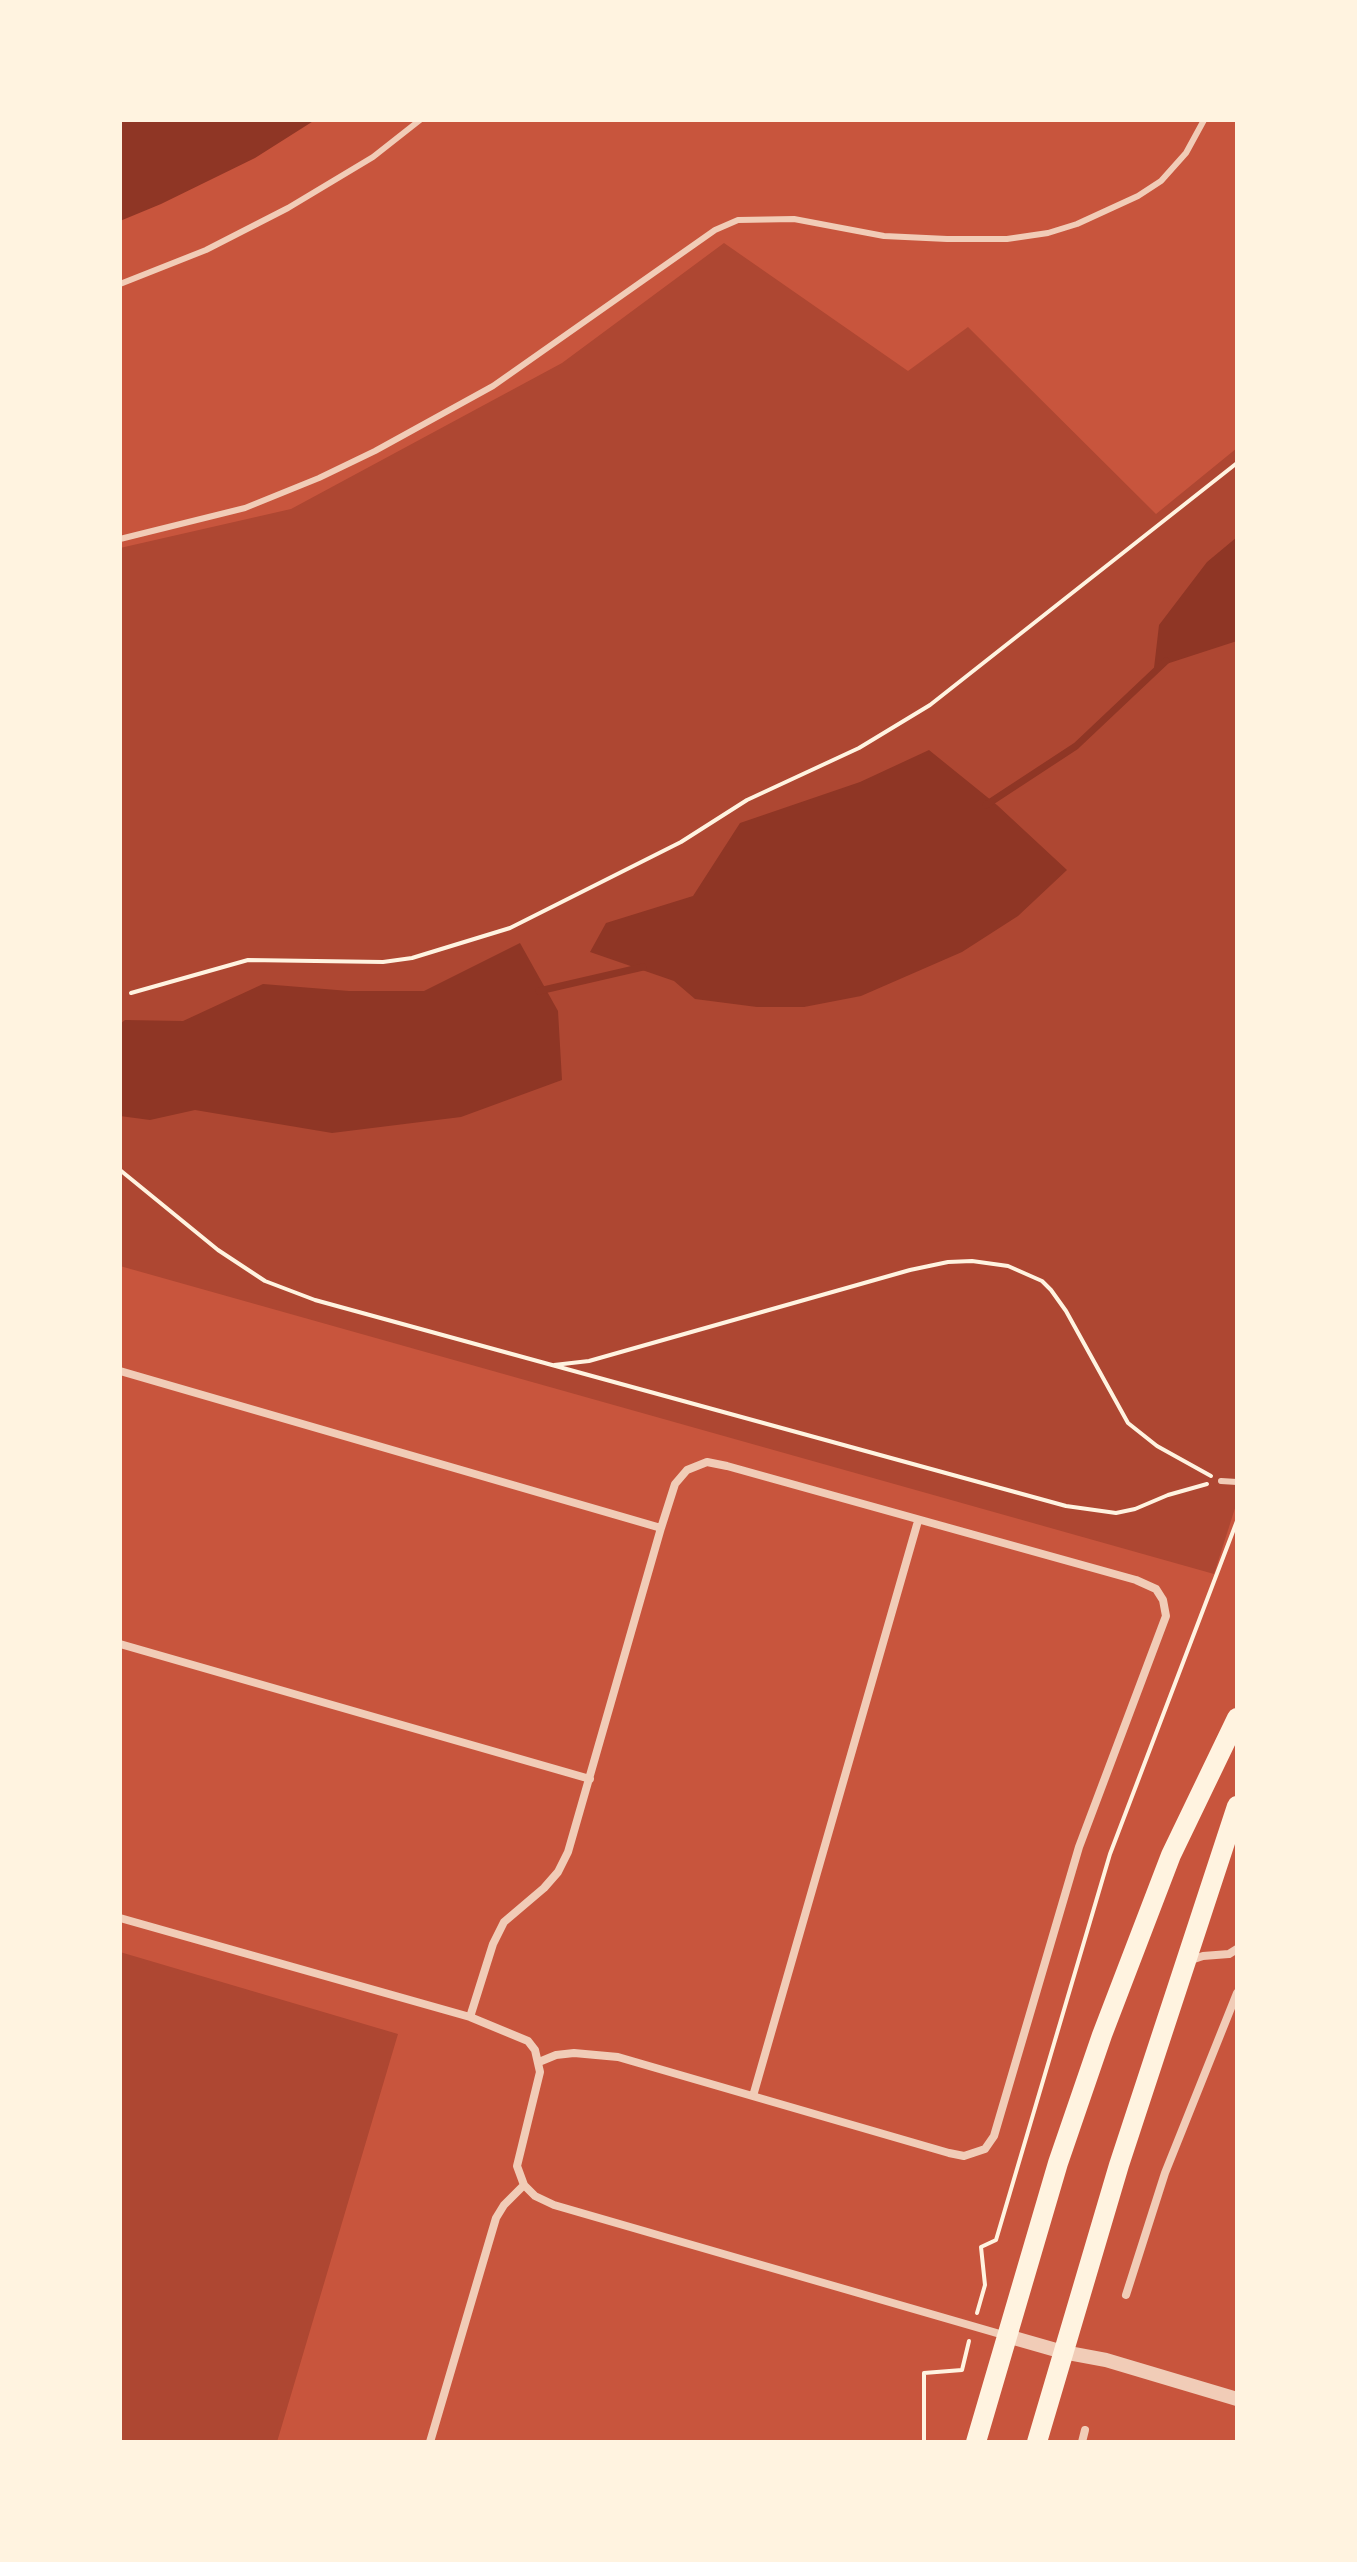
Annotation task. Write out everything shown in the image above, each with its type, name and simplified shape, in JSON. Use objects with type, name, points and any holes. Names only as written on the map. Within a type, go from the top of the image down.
[{"type":"main road","points":[[976,2442],[1058,2163],[1112,2010],[1171,1855],[1234,1728]]},
{"type":"main road","points":[[1043,2437],[1063,2352],[1119,2165],[1237,1806]]},
{"type":"street","points":[[120,1371],[661,1528]]},
{"type":"street","points":[[470,2017],[493,1944],[504,1922],[544,1888],[558,1872],[568,1852],[661,1528],[675,1484],[687,1470],[707,1462],[1136,1580],[1156,1589],[1163,1600],[1166,1616],[1079,1847],[994,2136],[985,2149],[964,2156],[949,2153],[618,2057],[574,2053],[556,2055],[539,2062]]},
{"type":"street","points":[[753,2096],[918,1521]]},
{"type":"street","points":[[120,1644],[590,1779]]},
{"type":"street","points":[[120,1918],[470,2017],[528,2041],[539,2062],[539,2083],[518,2151],[517,2166],[524,2185],[535,2196],[554,2205],[1237,2399]]},
{"type":"street","points":[[1187,1961],[1229,1954],[1237,1949]]},
{"type":"street","points":[[1126,2295],[1165,2173],[1237,1993]]},
{"type":"street","points":[[430,2442],[496,2218],[524,2185]]},
{"type":"street","points":[[1082,2442],[1085,2430]]},
{"type":"lane","points":[[120,284],[206,250],[288,208],[373,157],[420,120]]},
{"type":"lane","points":[[120,539],[245,508],[375,451],[493,386],[715,230],[738,220],[794,219],[884,236],[947,239],[1007,239],[1048,233],[1090,219],[1161,181],[1186,153],[1204,120]]},
{"type":"lane","points":[[1221,1481],[1237,1482]]},
{"type":"path","points":[[131,993],[248,960],[383,962],[412,958],[510,928],[681,842],[747,800],[859,748],[930,705],[1237,463]]},
{"type":"path","points":[[120,1170],[218,1250],[265,1281],[315,1300],[979,1484],[1089,1511],[1116,1513],[1135,1509],[1168,1495],[1221,1481]]},
{"type":"path","points":[[548,1365],[589,1361],[910,1270],[948,1262],[972,1261],[1008,1266],[1033,1276],[1051,1290],[1066,1311],[1128,1423],[1157,1446],[1221,1481]]},
{"type":"path","points":[[924,2442],[924,2373],[962,2370],[985,2285],[981,2247],[996,2240],[1110,1854],[1237,1521]]},
{"type":"shaded area","points":[[120,120],[315,120],[255,158],[120,221]]},
{"type":"shaded area","points":[[724,243],[908,371],[968,327],[1156,514],[1237,448],[1237,1502],[1214,1574],[120,1266],[120,548],[291,509],[562,363]]},
{"type":"shaded area","points":[[1237,537],[1237,641],[1154,668],[1159,625],[1207,562]]},
{"type":"shaded area","points":[[929,750],[997,805],[1067,870],[1018,916],[962,952],[861,996],[804,1007],[757,1007],[695,999],[674,981],[590,952],[606,923],[693,896],[740,823],[860,782]]},
{"type":"shaded area","points":[[520,943],[558,1011],[562,1080],[461,1117],[332,1133],[195,1110],[150,1120],[120,1116],[120,1024],[125,1020],[183,1021],[263,984],[349,991],[424,991]]},
{"type":"shaded area","points":[[120,1952],[398,2034],[277,2442],[120,2442]]},
{"type":"waterway","points":[[986,805],[1076,746],[1166,661]]},
{"type":"waterway","points":[[539,991],[643,967]]}]
